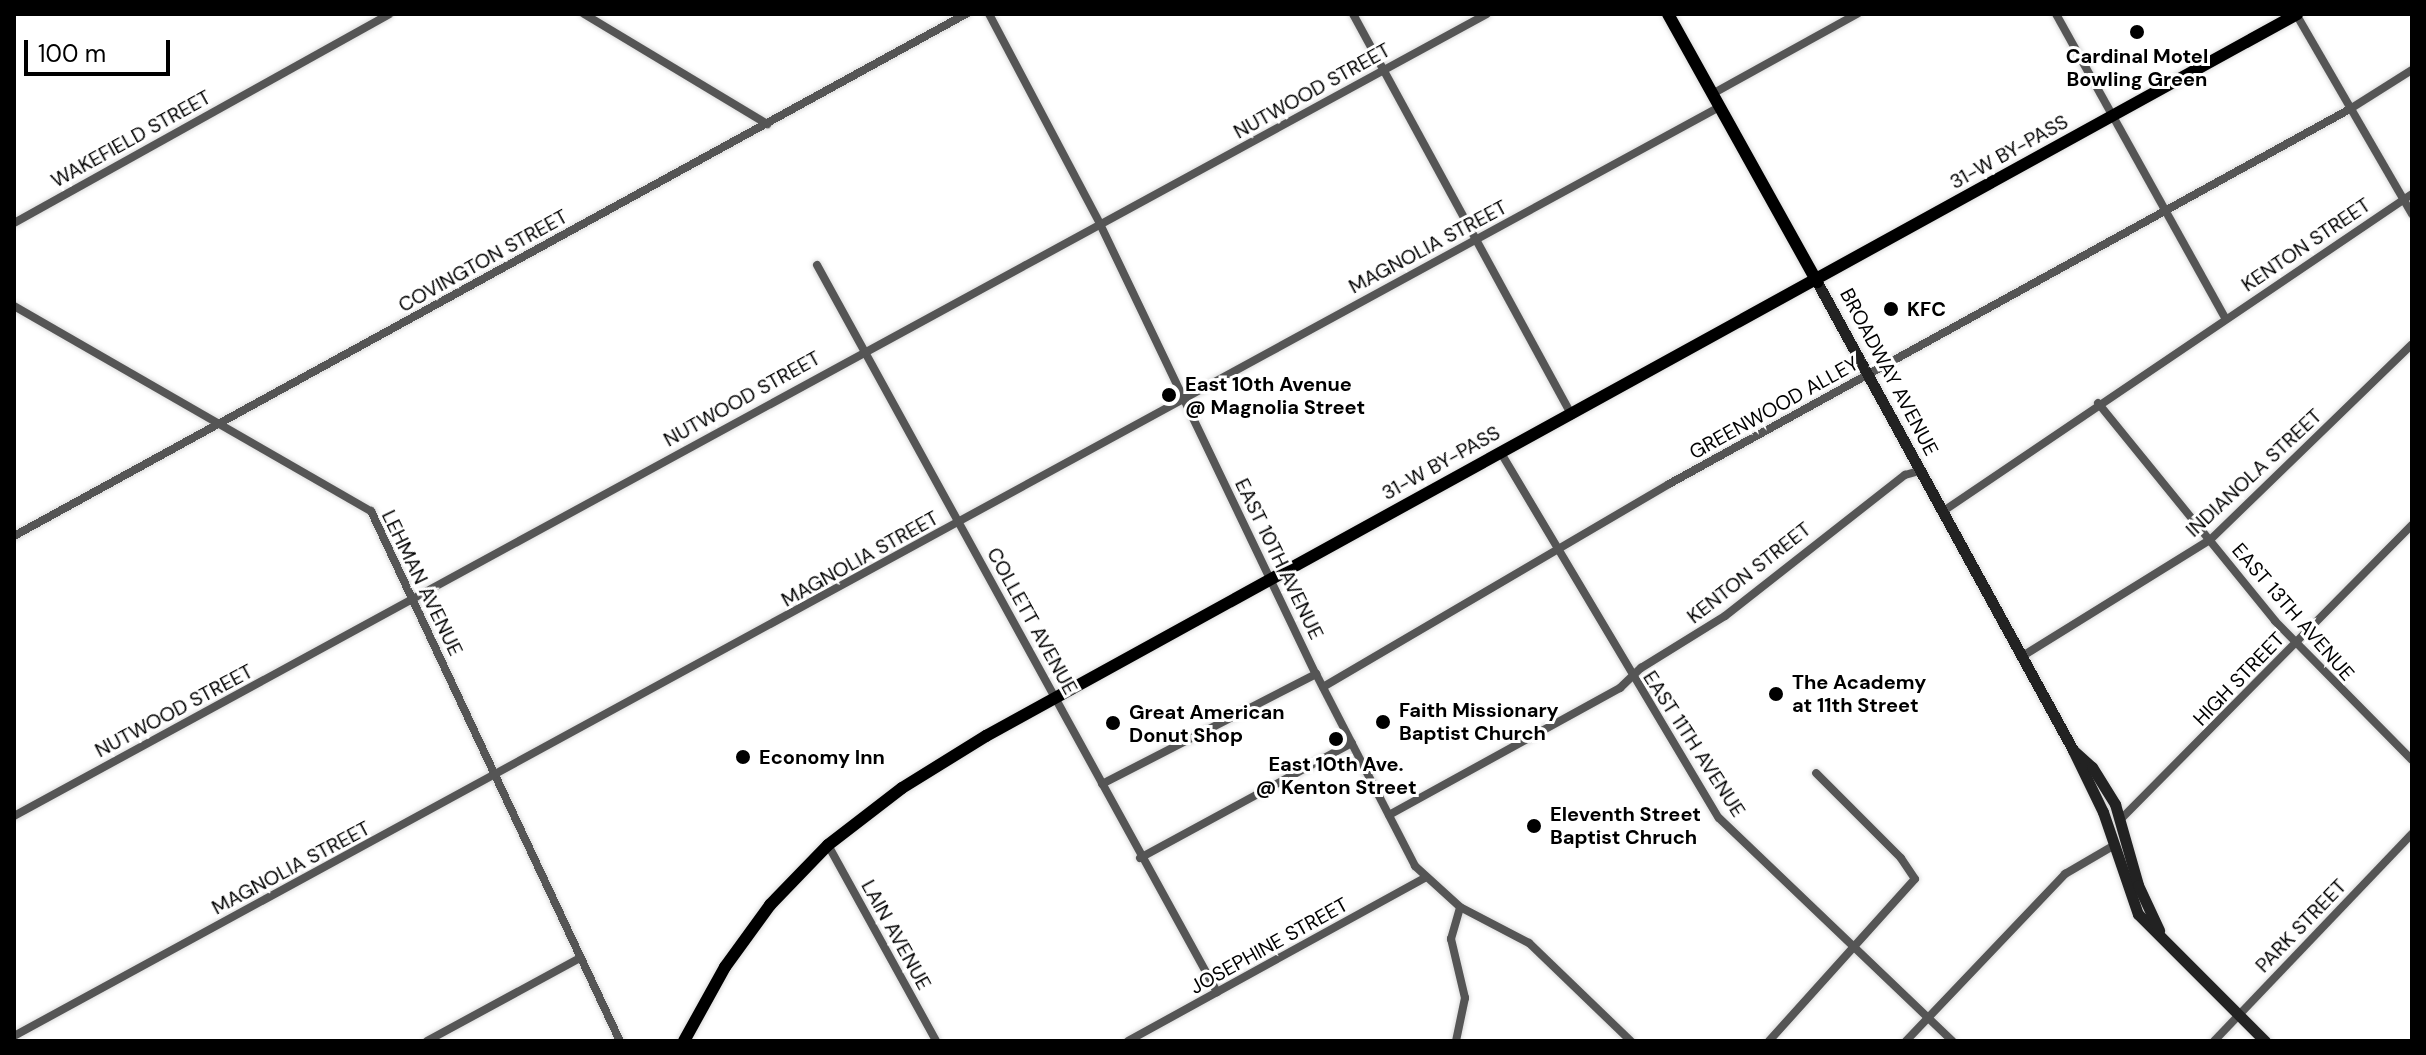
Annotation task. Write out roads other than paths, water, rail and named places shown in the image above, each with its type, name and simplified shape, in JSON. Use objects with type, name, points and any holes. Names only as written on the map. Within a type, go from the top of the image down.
[{"type":"main road","name":"BROADWAY AVENUE","points":[[1668,14],[1817,282]]},
{"type":"main road","name":"31-W BY-PASS","points":[[684,1041],[725,967],[767,910],[828,845],[915,779],[1270,579],[1817,282],[2297,14]]},
{"type":"street","name":"WAKEFIELD STREET","points":[[14,223],[389,14]]},
{"type":"street","points":[[584,14],[767,124]]},
{"type":"street","name":"COVINGTON STREET","points":[[14,536],[966,14]]},
{"type":"street","name":"EAST 10TH AVENUE","points":[[989,14],[1100,224],[1316,674],[1425,878],[1460,907],[1529,943],[1631,1041]]},
{"type":"street","points":[[1353,14],[1572,415]]},
{"type":"street","name":"NUTWOOD STREET","points":[[14,816],[414,601],[865,349],[1487,14]]},
{"type":"street","points":[[1712,94],[1857,14]]},
{"type":"street","points":[[2056,14],[2226,319]]},
{"type":"street","points":[[2297,14],[2412,214]]},
{"type":"street","name":"GREENWOOD ALLEY","points":[[1323,687],[1557,550],[2165,209],[2350,109],[2412,70]]},
{"type":"street","name":"MAGNOLIA STREET","points":[[14,1036],[1719,107]]},
{"type":"street","name":"KENTON STREET","points":[[1942,512],[2098,403],[2412,194]]},
{"type":"street","name":"COLLETT AVENUE","points":[[817,265],[1056,698],[1140,858],[1217,992]]},
{"type":"street","name":"BROADWAY AVENUE","points":[[1817,282],[1865,376],[2073,750],[2103,812],[2138,914],[2265,1041]]},
{"type":"street","name":"LEHMAN AVENUE","points":[[14,306],[371,511],[620,1041]]},
{"type":"street","name":"INDIANOLA STREET","points":[[2021,657],[2210,540],[2412,344]]},
{"type":"street","name":"EAST 13TH AVENUE","points":[[2098,403],[2296,644],[2412,760]]},
{"type":"street","name":"EAST 11TH AVENUE","points":[[1501,453],[1630,677],[1719,818],[1952,1041]]},
{"type":"street","name":"KENTON STREET","points":[[1389,815],[1573,714],[1706,630],[1830,529],[1905,475],[1919,471]]},
{"type":"street","name":"HIGH STREET","points":[[2120,820],[2412,525]]},
{"type":"street","points":[[1102,784],[1316,674]]},
{"type":"street","points":[[1140,858],[1352,743]]},
{"type":"street","name":"BROADWAY AVENUE","points":[[2073,750],[2092,767],[2120,820],[2138,885],[2163,938]]},
{"type":"street","points":[[1769,1041],[1909,887],[1915,874],[1816,773]]},
{"type":"street","name":"PARK STREET","points":[[2214,1041],[2412,834]]},
{"type":"street","name":"LAIN AVENUE","points":[[828,845],[936,1041]]},
{"type":"street","points":[[1906,1041],[2065,874],[2113,846]]},
{"type":"street","name":"JOSEPHINE STREET","points":[[1128,1041],[1425,878]]},
{"type":"street","points":[[1456,1041],[1465,998],[1451,939],[1460,907]]},
{"type":"street","points":[[427,1041],[580,958]]},
{"type":"place","name":"Cardinal Motel Bowling Green","points":[[2137,32]]},
{"type":"place","name":"KFC","points":[[1891,309]]},
{"type":"place","name":"East 10th Avenue @ Magnolia Street","points":[[1169,395]]},
{"type":"place","name":"The Academy at 11th Street","points":[[1776,694]]},
{"type":"place","name":"Faith Missionary Baptist Church","points":[[1383,722]]},
{"type":"place","name":"Great American Donut Shop","points":[[1113,723]]},
{"type":"place","name":"East 10th Ave. @ Kenton Street","points":[[1336,739]]},
{"type":"place","name":"Economy Inn","points":[[743,757]]},
{"type":"place","name":"Eleventh Street Baptist Chruch","points":[[1534,826]]}]
